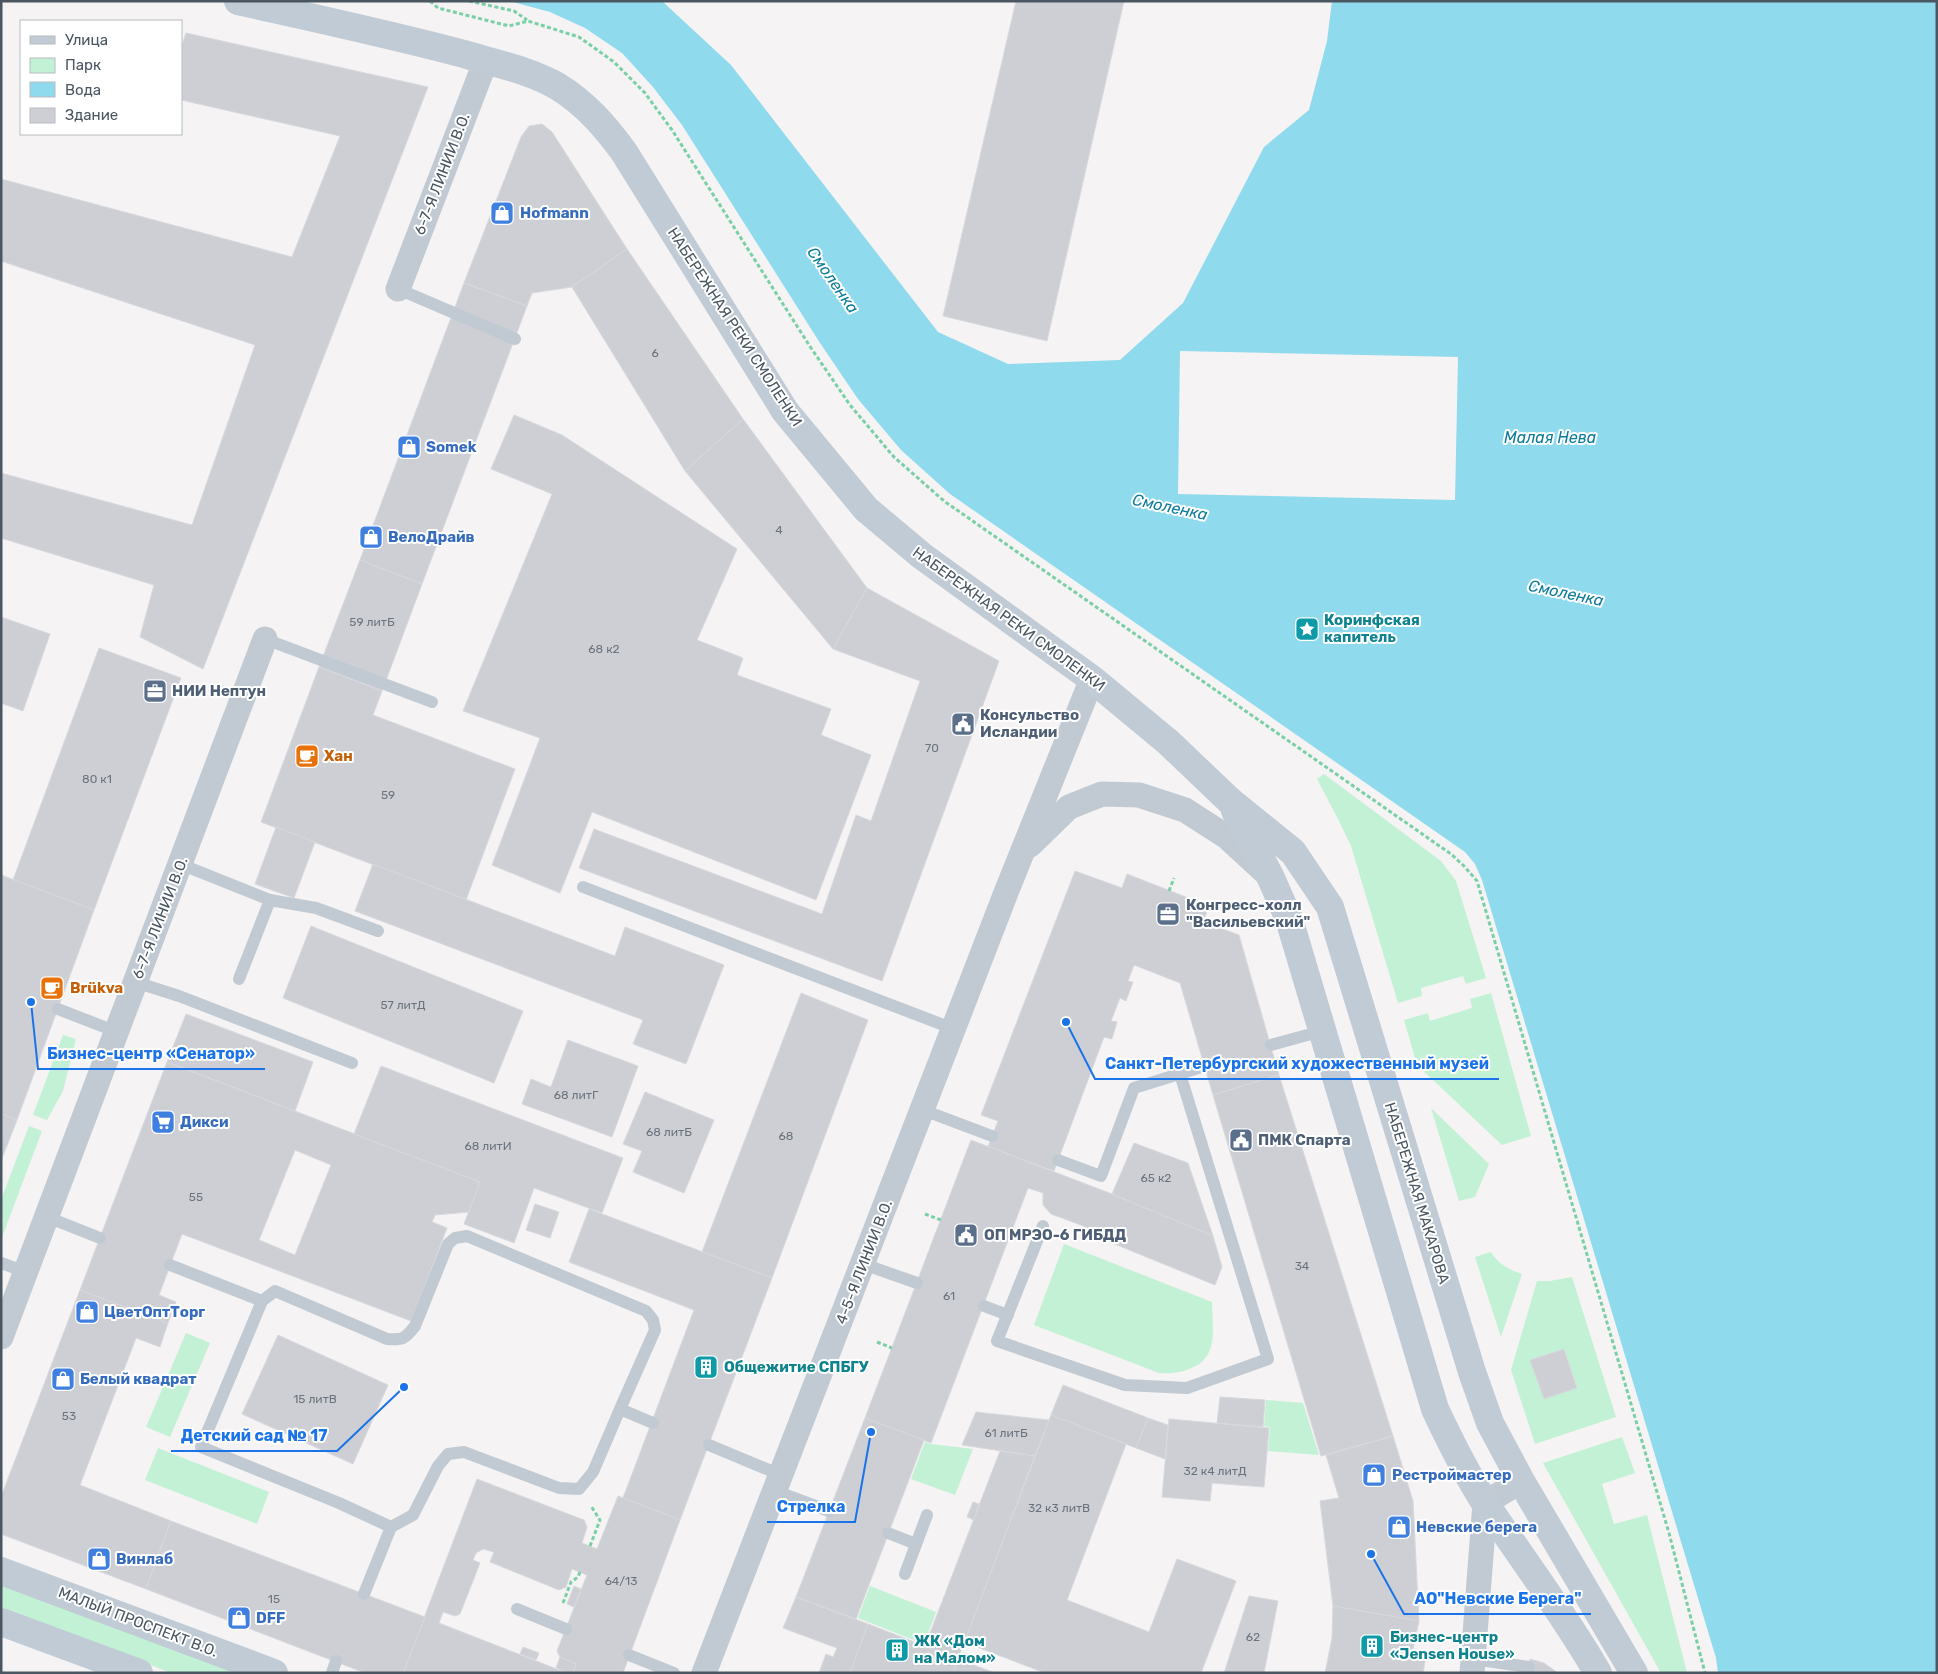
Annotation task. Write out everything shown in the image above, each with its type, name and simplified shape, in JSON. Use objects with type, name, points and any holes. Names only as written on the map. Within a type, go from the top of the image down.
[{"type":"main road","name":"НАБЕРЕЖНАЯ РЕКИ СМОЛЕНКИ","points":[[238,1],[422,43],[486,60],[527,73],[555,85],[582,103],[604,125],[624,152],[785,411],[866,509],[922,556],[1092,679],[1168,742],[1230,801]]},
{"type":"main road","points":[[1230,801],[1270,876],[1289,919],[1435,1409],[1458,1458],[1485,1503],[1544,1587],[1598,1673]]},
{"type":"main road","name":"НАБЕРЕЖНАЯ МАКАРОВА","points":[[1230,801],[1293,852],[1330,907],[1472,1372],[1490,1423],[1521,1480],[1634,1673]]},
{"type":"main road","name":"МАЛЫЙ ПРОСПЕКТ В.О.","points":[[1,1570],[274,1673]]},
{"type":"main road","points":[[1,1622],[139,1673]]},
{"type":"street","name":"6-7-Я ЛИНИИ В.О.","points":[[398,289],[486,60]]},
{"type":"street","name":"6-7-Я ЛИНИИ В.О.","points":[[1,1337],[266,638]]},
{"type":"street","name":"4-5-Я ЛИНИИ В.О.","points":[[704,1673],[1022,852],[1092,679]]},
{"type":"street","name":"4-5-Я ЛИНИИ В.О.","points":[[1022,852],[1069,807],[1102,794],[1139,795],[1185,810],[1227,837],[1270,876]]},
{"type":"street","points":[[1472,1666],[1485,1503],[1521,1480]]},
{"type":"lane","points":[[398,289],[515,339]]},
{"type":"lane","points":[[266,638],[432,702]]},
{"type":"lane","points":[[180,864],[270,900],[316,908],[378,931]]},
{"type":"lane","points":[[583,887],[954,1030]]},
{"type":"lane","points":[[239,979],[270,900]]},
{"type":"lane","points":[[135,982],[179,996],[352,1063]]},
{"type":"lane","points":[[58,1009],[117,1032]]},
{"type":"lane","points":[[1271,1046],[1322,1031]]},
{"type":"lane","points":[[1058,1160],[1101,1176],[1134,1088],[1204,1066]]},
{"type":"lane","points":[[1043,1226],[997,1341],[1125,1385],[1187,1388],[1268,1358],[1180,1074]]},
{"type":"lane","points":[[923,1110],[992,1136]]},
{"type":"lane","points":[[47,1217],[100,1238]]},
{"type":"lane","points":[[364,1594],[391,1527],[413,1515],[438,1466],[448,1454],[464,1452],[559,1488],[579,1489],[593,1472],[656,1330],[653,1320],[646,1311],[467,1236],[455,1238],[448,1244],[415,1326],[408,1336],[400,1340],[387,1339],[275,1291],[262,1301],[201,1447],[339,1503],[391,1527]]},
{"type":"lane","points":[[1,1263],[26,1272]]},
{"type":"lane","points":[[863,1264],[917,1283]]},
{"type":"lane","points":[[170,1265],[262,1301]]},
{"type":"lane","points":[[984,1306],[1008,1316]]},
{"type":"lane","points":[[620,1409],[653,1423]]},
{"type":"lane","points":[[709,1445],[829,1511]]},
{"type":"lane","points":[[905,1574],[927,1515]]},
{"type":"lane","points":[[888,1533],[916,1544]]},
{"type":"lane","points":[[517,1610],[560,1627]]},
{"type":"lane","points":[[630,1655],[674,1673]]},
{"type":"lane","points":[[1472,1666],[1529,1667]]},
{"type":"path","points":[[469,1],[514,11],[528,21]]},
{"type":"path","points":[[1169,891],[1174,878]]},
{"type":"path","points":[[925,1214],[941,1220]]},
{"type":"path","points":[[877,1342],[892,1348]]},
{"type":"path","points":[[579,1489],[600,1520],[590,1546]]},
{"type":"path","points":[[560,1627],[571,1582],[578,1577],[580,1572]]},
{"type":"green space","points":[[1324,774],[1441,861],[1456,881],[1486,978],[1466,984],[1463,976],[1421,988],[1422,996],[1398,1003],[1351,846],[1317,779]]},
{"type":"green space","points":[[1491,993],[1531,1136],[1502,1145],[1417,1065],[1404,1020],[1428,1013],[1430,1021],[1472,1008],[1470,999]]},
{"type":"green space","points":[[63,1035],[76,1039],[63,1091],[47,1120],[33,1115]]},
{"type":"green space","points":[[1431,1108],[1489,1164],[1475,1197],[1459,1201]]},
{"type":"green space","points":[[29,1126],[42,1131],[1,1240],[1,1200]]},
{"type":"green space","points":[[1064,1244],[1212,1302],[1212,1342],[1206,1358],[1199,1364],[1185,1370],[1174,1373],[1159,1373],[1034,1325]]},
{"type":"green space","points":[[1491,1252],[1504,1266],[1522,1274],[1501,1337],[1475,1257]]},
{"type":"green space","points":[[1572,1277],[1616,1417],[1535,1444],[1511,1370],[1537,1281]],"holes":[[[1564,1349],[1577,1388],[1544,1399],[1531,1360]]]},
{"type":"green space","points":[[186,1333],[210,1343],[170,1437],[146,1427]]},
{"type":"green space","points":[[1266,1400],[1303,1403],[1319,1455],[1268,1451],[1270,1427],[1264,1426]]},
{"type":"green space","points":[[1622,1437],[1635,1473],[1602,1484],[1614,1524],[1647,1515],[1687,1673],[1661,1673],[1543,1463]]},
{"type":"green space","points":[[925,1442],[973,1449],[955,1495],[911,1479]]},
{"type":"green space","points":[[158,1448],[269,1492],[257,1524],[145,1480]]},
{"type":"green space","points":[[1,1583],[234,1673],[171,1673],[1,1607]]},
{"type":"green space","points":[[870,1586],[936,1612],[924,1644],[858,1618]]},
{"type":"water","name":"Малая Нева","points":[[509,1],[662,1],[731,65],[938,332],[1008,364],[1120,360],[1183,303],[1264,147],[1309,110],[1327,41],[1332,1],[1937,1],[1937,1673],[1718,1673],[1716,1658],[1482,880],[1475,864],[1465,852],[950,494],[901,450],[858,399],[820,343],[682,125],[653,87],[622,53],[585,28],[550,12]]},
{"type":"pier","points":[[1180,351],[1458,357],[1455,500],[1178,494]]},
{"type":"building","points":[[1016,1],[1124,1],[1047,341],[943,316]]},
{"type":"building","points":[[186,33],[428,87],[203,669],[140,637],[154,585],[1,538],[1,473],[192,525],[255,345],[1,261],[1,179],[292,257],[340,136],[182,100],[182,45]]},
{"type":"building","points":[[542,124],[552,132],[627,249],[572,287],[532,293],[527,306],[464,283],[521,137],[529,126]]},
{"type":"building","points":[[627,249],[743,419],[685,471],[572,287]]},
{"type":"building","points":[[464,283],[527,306],[422,584],[360,560]]},
{"type":"building","points":[[514,415],[562,435],[737,549],[697,640],[743,658],[737,675],[831,709],[821,735],[871,755],[816,900],[592,812],[560,893],[492,865],[540,738],[463,711],[552,494],[491,469]]},
{"type":"building","points":[[743,419],[867,588],[833,649],[685,471]]},
{"type":"building","points":[[360,560],[422,584],[382,691],[319,667]]},
{"type":"building","points":[[867,588],[999,661],[882,981],[579,868],[594,829],[822,914],[856,815],[871,821],[920,681],[833,649]]},
{"type":"building","points":[[1,617],[50,634],[23,711],[1,703]]},
{"type":"building","points":[[99,648],[181,678],[94,910],[13,880]]},
{"type":"building","points":[[319,667],[382,691],[373,715],[515,769],[466,900],[261,822]]},
{"type":"building","points":[[276,827],[315,842],[294,898],[255,884]]},
{"type":"building","points":[[373,864],[615,956],[625,927],[724,965],[686,1064],[633,1044],[643,1020],[355,911]]},
{"type":"building","points":[[1075,871],[1122,888],[1127,874],[1209,906],[1203,922],[1239,935],[1279,1075],[1213,1095],[1180,983],[1134,965],[1128,981],[1133,982],[1126,1001],[1120,998],[1111,1021],[1117,1022],[1112,1039],[1104,1037],[1054,1171],[988,1147],[998,1121],[981,1115]]},
{"type":"building","points":[[1,875],[94,910],[17,1120],[1,1114]]},
{"type":"building","points":[[311,926],[523,1011],[494,1083],[283,998]]},
{"type":"building","points":[[801,993],[868,1020],[772,1278],[702,1252]]},
{"type":"building","points":[[186,1014],[313,1062],[295,1111],[167,1062]]},
{"type":"building","points":[[568,1040],[638,1066],[612,1137],[522,1104],[531,1079],[551,1087]]},
{"type":"building","points":[[167,1062],[480,1182],[469,1212],[435,1215],[432,1222],[447,1228],[411,1321],[182,1234],[159,1295],[176,1302],[168,1323],[80,1290]],"holes":[[[295,1150],[331,1165],[295,1255],[259,1240]]]},
{"type":"building","points":[[381,1066],[623,1158],[602,1213],[534,1188],[514,1243],[464,1224],[480,1182],[354,1134]]},
{"type":"building","points":[[1279,1075],[1393,1436],[1321,1456],[1213,1095]]},
{"type":"building","points":[[645,1092],[714,1120],[684,1193],[633,1172],[642,1151],[623,1144]]},
{"type":"building","points":[[1,1114],[17,1120],[1,1161]]},
{"type":"building","points":[[971,1140],[1112,1194],[1213,1236],[1222,1267],[1215,1285],[1095,1236],[1097,1231],[1051,1214],[1043,1205],[1043,1193],[1028,1188],[931,1443],[865,1418]]},
{"type":"building","points":[[1134,1143],[1188,1163],[1213,1236],[1112,1194]]},
{"type":"building","points":[[535,1204],[559,1212],[550,1238],[526,1230]]},
{"type":"building","name":"Общежитие СПБГУ","points":[[589,1209],[772,1278],[680,1520],[623,1498],[694,1310],[569,1262]]},
{"type":"building","points":[[80,1290],[168,1323],[160,1347],[136,1338],[80,1485],[171,1521],[146,1589],[1,1534],[1,1497]]},
{"type":"building","points":[[278,1335],[388,1385],[353,1464],[242,1414]]},
{"type":"building","points":[[1564,1349],[1577,1388],[1544,1399],[1530,1360]]},
{"type":"building","points":[[1063,1385],[1148,1418],[1136,1448],[1051,1415]]},
{"type":"building","points":[[1220,1397],[1265,1400],[1263,1427],[1217,1423]]},
{"type":"building","points":[[976,1412],[1049,1420],[1035,1456],[962,1445]]},
{"type":"building","points":[[1051,1415],[1126,1444],[1067,1600],[1149,1632],[1177,1559],[1236,1581],[1201,1673],[1045,1673],[964,1642]]},
{"type":"building","points":[[865,1418],[924,1440],[856,1619],[796,1597]]},
{"type":"building","points":[[1148,1418],[1168,1425],[1165,1459],[1136,1448]]},
{"type":"building","points":[[1169,1419],[1269,1428],[1264,1487],[1212,1483],[1210,1501],[1162,1497]]},
{"type":"building","points":[[1393,1436],[1413,1501],[1419,1621],[1333,1606],[1320,1501],[1339,1498],[1326,1455]]},
{"type":"building","points":[[1000,1451],[1035,1456],[958,1659],[925,1646]]},
{"type":"building","points":[[477,1479],[584,1520],[587,1527],[582,1543],[597,1549],[618,1496],[680,1520],[623,1673],[573,1673],[576,1664],[560,1657],[557,1651],[587,1575],[572,1569],[566,1587],[559,1590],[490,1562],[494,1552],[483,1549],[476,1553],[473,1560],[480,1563],[460,1614],[455,1616],[443,1612],[439,1623],[567,1673],[403,1673]]},
{"type":"building","points":[[973,1502],[979,1504],[974,1520],[967,1517]]},
{"type":"building","points":[[171,1521],[425,1617],[403,1673],[365,1673],[146,1589]]},
{"type":"building","points":[[574,1586],[581,1589],[574,1607],[567,1604]]},
{"type":"building","points":[[1249,1596],[1278,1601],[1264,1673],[1224,1673]]},
{"type":"building","points":[[796,1597],[868,1624],[850,1673],[819,1673],[826,1654],[833,1657],[837,1648],[783,1628]]},
{"type":"building","name":"Бизнес-центр «Jensen House»","points":[[1333,1606],[1419,1621],[1412,1654],[1426,1656],[1423,1673],[1325,1673],[1332,1638]]},
{"type":"building","name":"ЖК «Дом на Малом»","points":[[868,1624],[958,1659],[953,1673],[850,1673]]},
{"type":"building","points":[[523,1647],[539,1653],[536,1660],[520,1654]]},
{"type":"building","points":[[560,1657],[576,1664],[573,1673],[567,1673],[556,1668]]},
{"type":"building","points":[[958,1659],[995,1673],[953,1673]]},
{"type":"building","points":[[1530,1659],[1544,1663],[1558,1673],[1528,1673]]},
{"type":"place","name":"Hofmann","points":[[502,213]]},
{"type":"place","name":"Somek","points":[[409,447]]},
{"type":"place","name":"ВелоДрайв","points":[[371,537]]},
{"type":"place","name":"Коринфская капитель","points":[[1307,629]]},
{"type":"place","name":"НИИ Нептун","points":[[155,691]]},
{"type":"place","name":"Консульство Исландии","points":[[963,724]]},
{"type":"place","name":"Хан","points":[[307,756]]},
{"type":"place","name":"Конгресс-холл \"Васильевский\"","points":[[1168,914]]},
{"type":"place","name":"Brükva","points":[[52,988]]},
{"type":"place","name":"Бизнес-центр «Сенатор»","points":[[31,1002]]},
{"type":"place","name":"Санкт-Петербургский художественный музей","points":[[1066,1022]]},
{"type":"place","name":"Дикси","points":[[163,1122]]},
{"type":"place","name":"ПМК Спарта","points":[[1241,1140]]},
{"type":"place","name":"ОП МРЭО-6 ГИБДД","points":[[966,1235]]},
{"type":"place","name":"ЦветОптТорг","points":[[87,1312]]},
{"type":"place","name":"Общежитие СПБГУ","points":[[706,1367]]},
{"type":"place","name":"Белый квадрат","points":[[63,1379]]},
{"type":"place","name":"Детский сад № 17","points":[[404,1387]]},
{"type":"place","name":"Стрелка","points":[[871,1432]]},
{"type":"place","name":"Рестроймастер","points":[[1374,1475]]},
{"type":"place","name":"Невские берега","points":[[1399,1527]]},
{"type":"place","name":"АО\"Невские Берега\"","points":[[1371,1554]]},
{"type":"place","name":"Винлаб","points":[[99,1559]]},
{"type":"place","name":"DFF","points":[[239,1618]]},
{"type":"place","name":"Бизнес-центр «Jensen House»","points":[[1372,1646]]},
{"type":"place","name":"ЖК «Дом на Малом»","points":[[897,1650]]},
{"type":"water label","name":"Смоленка","points":[[833,280]]},
{"type":"water label","name":"Смоленка","points":[[1170,507]]},
{"type":"water label","name":"Смоленка","points":[[1566,593]]}]
